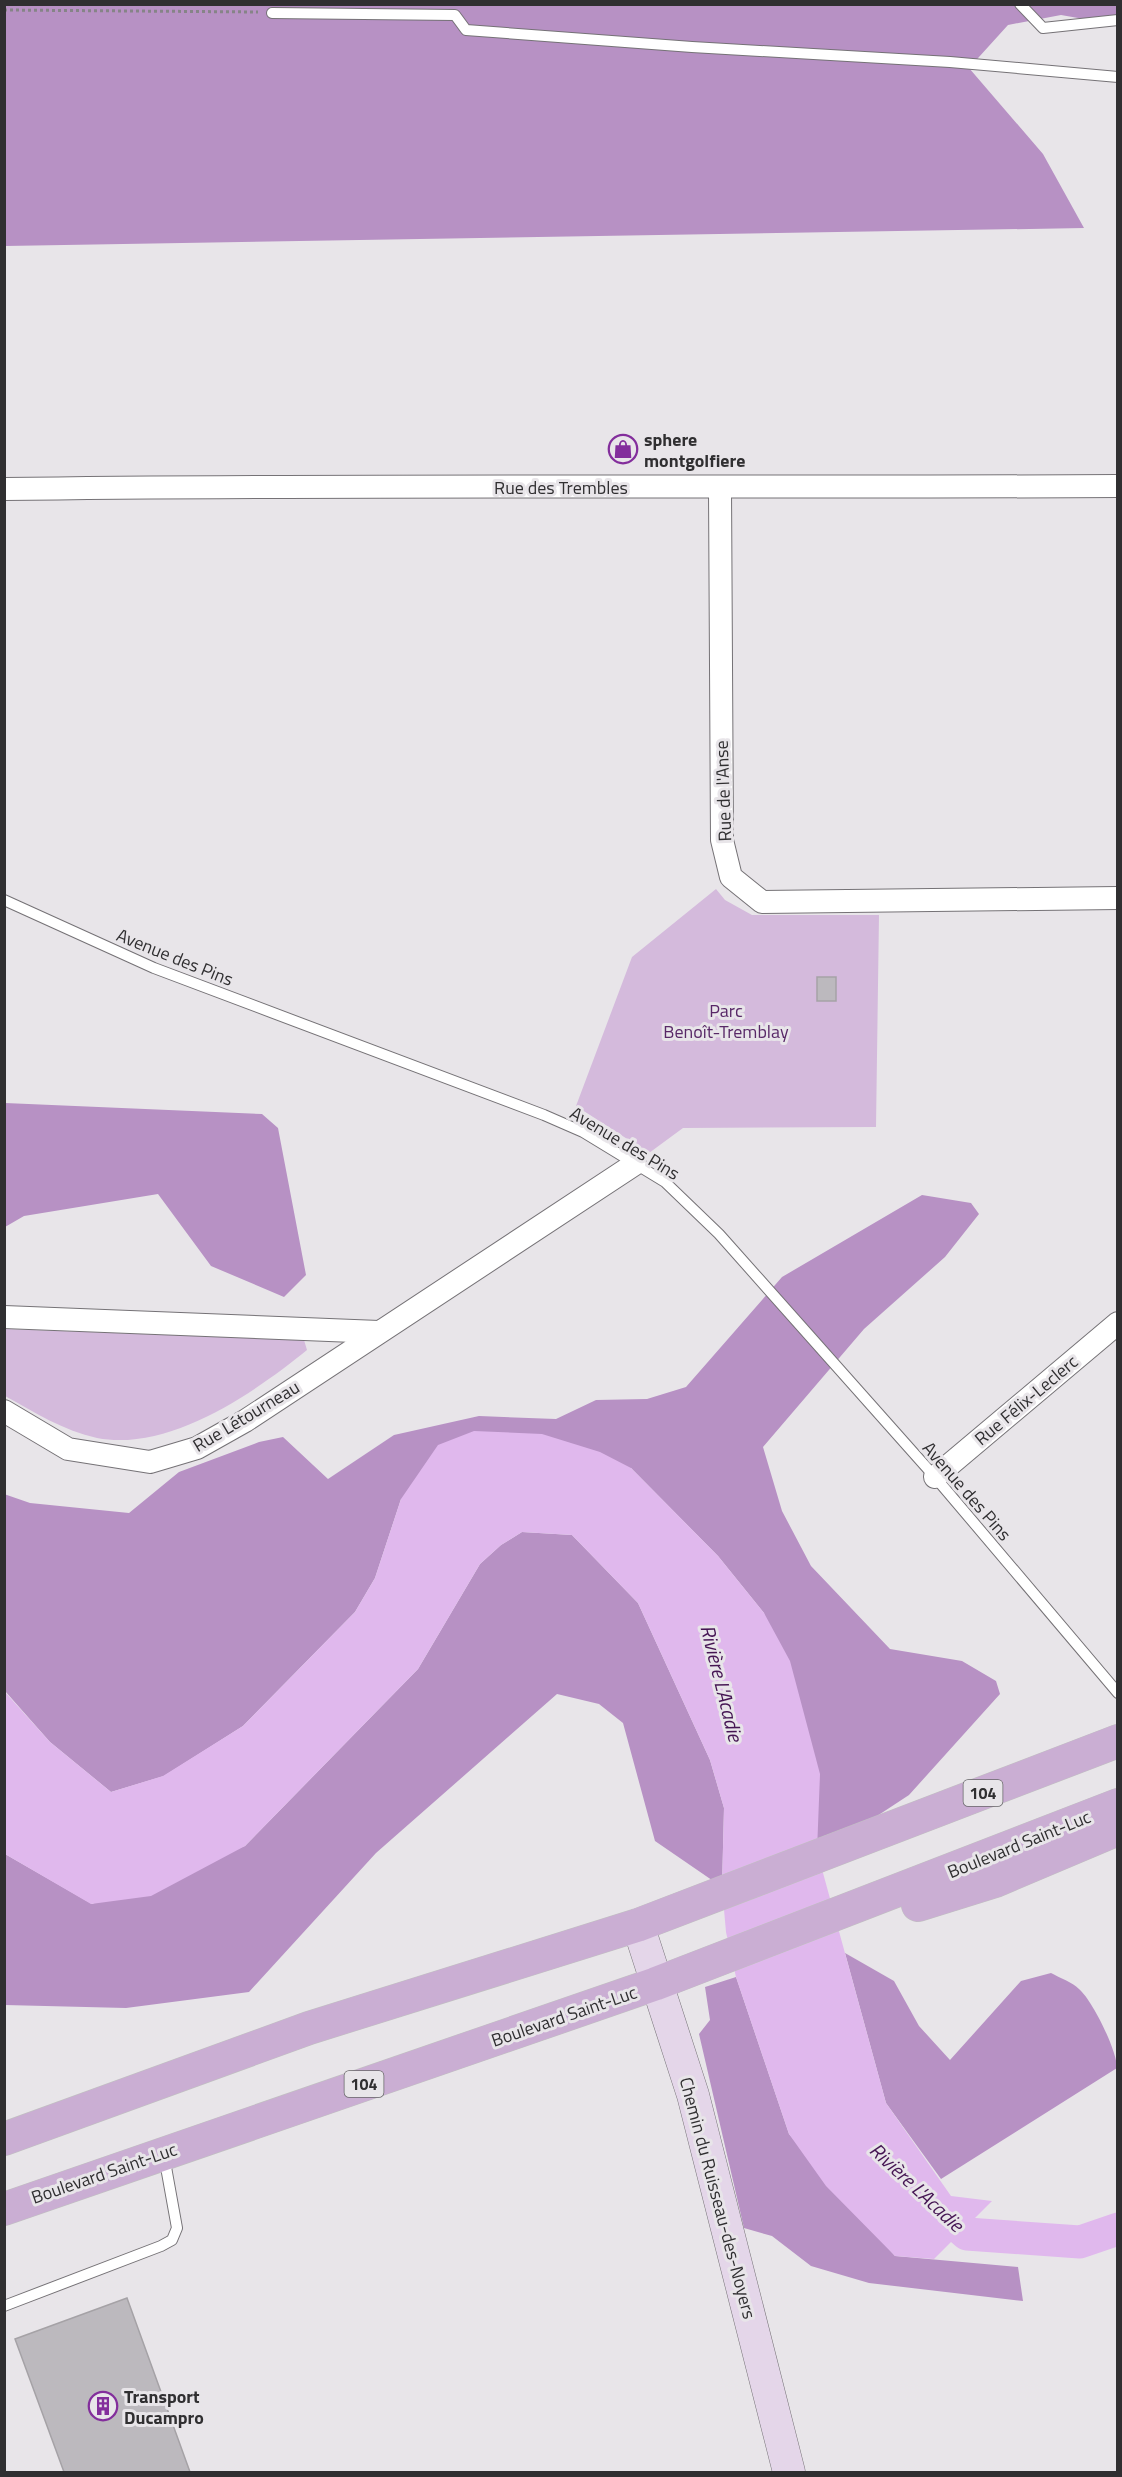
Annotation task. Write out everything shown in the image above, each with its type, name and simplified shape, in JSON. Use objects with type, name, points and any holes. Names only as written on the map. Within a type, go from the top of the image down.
[{"type":"main road","name":"104","points":[[4,2139],[309,2028],[638,1925],[1118,1741]]},
{"type":"main road","points":[[872,1902],[910,1866],[1118,1784]]},
{"type":"main road","name":"Boulevard Saint-Luc","points":[[4,2209],[163,2152],[656,1984],[1118,1805]]},
{"type":"main road","points":[[872,1902],[915,1906],[995,1881],[1118,1829]]},
{"type":"street","name":"Rue des Trembles","points":[[4,489],[297,485],[720,489],[1118,486]]},
{"type":"street","name":"Rue de l'Anse","points":[[720,489],[722,840],[731,877],[762,902],[1118,898]]},
{"type":"street","name":"Rue Létourneau","points":[[4,1411],[68,1449],[150,1462],[197,1448],[245,1421],[635,1164]]},
{"type":"street","points":[[4,1317],[379,1332]]},
{"type":"street","name":"Rue Félix-Leclerc","points":[[935,1477],[1118,1323]]},
{"type":"street","name":"Chemin du Ruisseau-des-Noyers","points":[[638,1925],[693,2095],[789,2472]]},
{"type":"lane","points":[[1020,4],[1043,28],[1118,20]]},
{"type":"lane","points":[[272,13],[456,10],[466,30],[692,47],[950,62],[1118,77]]},
{"type":"lane","name":"Avenue des Pins","points":[[4,900],[154,968],[544,1115],[583,1132],[665,1182],[719,1234],[935,1477],[1118,1693]]},
{"type":"lane","points":[[4,2306],[172,2240],[177,2228],[163,2152]]},
{"type":"path","points":[[4,10],[272,13]]},
{"type":"green space","name":"Parc Benoît-Tremblay","points":[[716,889],[725,900],[752,915],[879,915],[876,1127],[683,1128],[649,1153],[576,1106],[632,957]]},
{"type":"green space","points":[[5,1329],[304,1340],[307,1350],[262,1384],[209,1415],[181,1428],[153,1436],[125,1440],[97,1438],[73,1431],[5,1396]]},
{"type":"shaded area","points":[[1117,4],[1118,25],[1061,15],[1008,25],[969,68],[1043,154],[1084,228],[5,246],[4,5]]},
{"type":"shaded area","points":[[5,1103],[262,1114],[278,1128],[306,1275],[284,1297],[211,1266],[158,1194],[24,1216],[5,1227]]},
{"type":"shaded area","points":[[922,1195],[971,1203],[979,1214],[945,1257],[864,1329],[763,1447],[782,1511],[811,1566],[890,1649],[962,1661],[996,1681],[1000,1694],[909,1795],[839,1841],[817,1851],[764,1613],[718,1556],[631,1468],[401,1499],[375,1578],[355,1612],[243,1726],[164,1776],[111,1792],[50,1742],[5,1691],[4,1494],[30,1503],[129,1513],[179,1472],[259,1442],[283,1437],[328,1479],[394,1435],[479,1416],[556,1419],[596,1400],[647,1399],[686,1387],[782,1277]]},
{"type":"shaded area","points":[[522,1532],[572,1535],[638,1603],[710,1760],[724,1808],[722,1887],[655,1841],[623,1723],[599,1704],[557,1694],[376,1853],[249,1992],[126,2008],[5,2005],[5,1854],[92,1904],[245,1846],[418,1669],[480,1564],[501,1545]]},
{"type":"shaded area","points":[[845,1953],[894,1981],[919,2026],[950,2060],[1021,1981],[1051,1973],[1069,1982],[1085,1995],[1109,2039],[1117,2068],[941,2179],[886,2103]]},
{"type":"shaded area","points":[[736,1977],[789,2134],[895,2256],[1018,2267],[1023,2301],[869,2283],[811,2266],[772,2236],[744,2228],[699,2034],[710,2020],[705,1987]]},
{"type":"water","points":[[474,1431],[542,1434],[600,1452],[631,1468],[718,1556],[764,1613],[790,1661],[820,1774],[817,1851],[886,2103],[951,2196],[992,2201],[934,2259],[895,2256],[826,2186],[789,2134],[736,1977],[726,1932],[722,1887],[724,1808],[710,1760],[638,1603],[572,1535],[522,1532],[501,1545],[480,1564],[418,1669],[245,1846],[151,1896],[91,1904],[5,1854],[4,1691],[50,1742],[111,1792],[163,1776],[243,1726],[355,1612],[375,1578],[401,1499],[438,1445]]},
{"type":"building","points":[[817,977],[836,977],[836,1001],[817,1001]]},
{"type":"building","name":"Transport Ducampro","points":[[127,2298],[190,2472],[64,2472],[15,2339]]},
{"type":"waterway","name":"Rivière L'Acadie","points":[[930,2202],[967,2234],[1080,2242],[1118,2229]]},
{"type":"place","name":"sphere montgolfiere","points":[[623,449]]},
{"type":"place","name":"Transport Ducampro","points":[[103,2406]]}]
